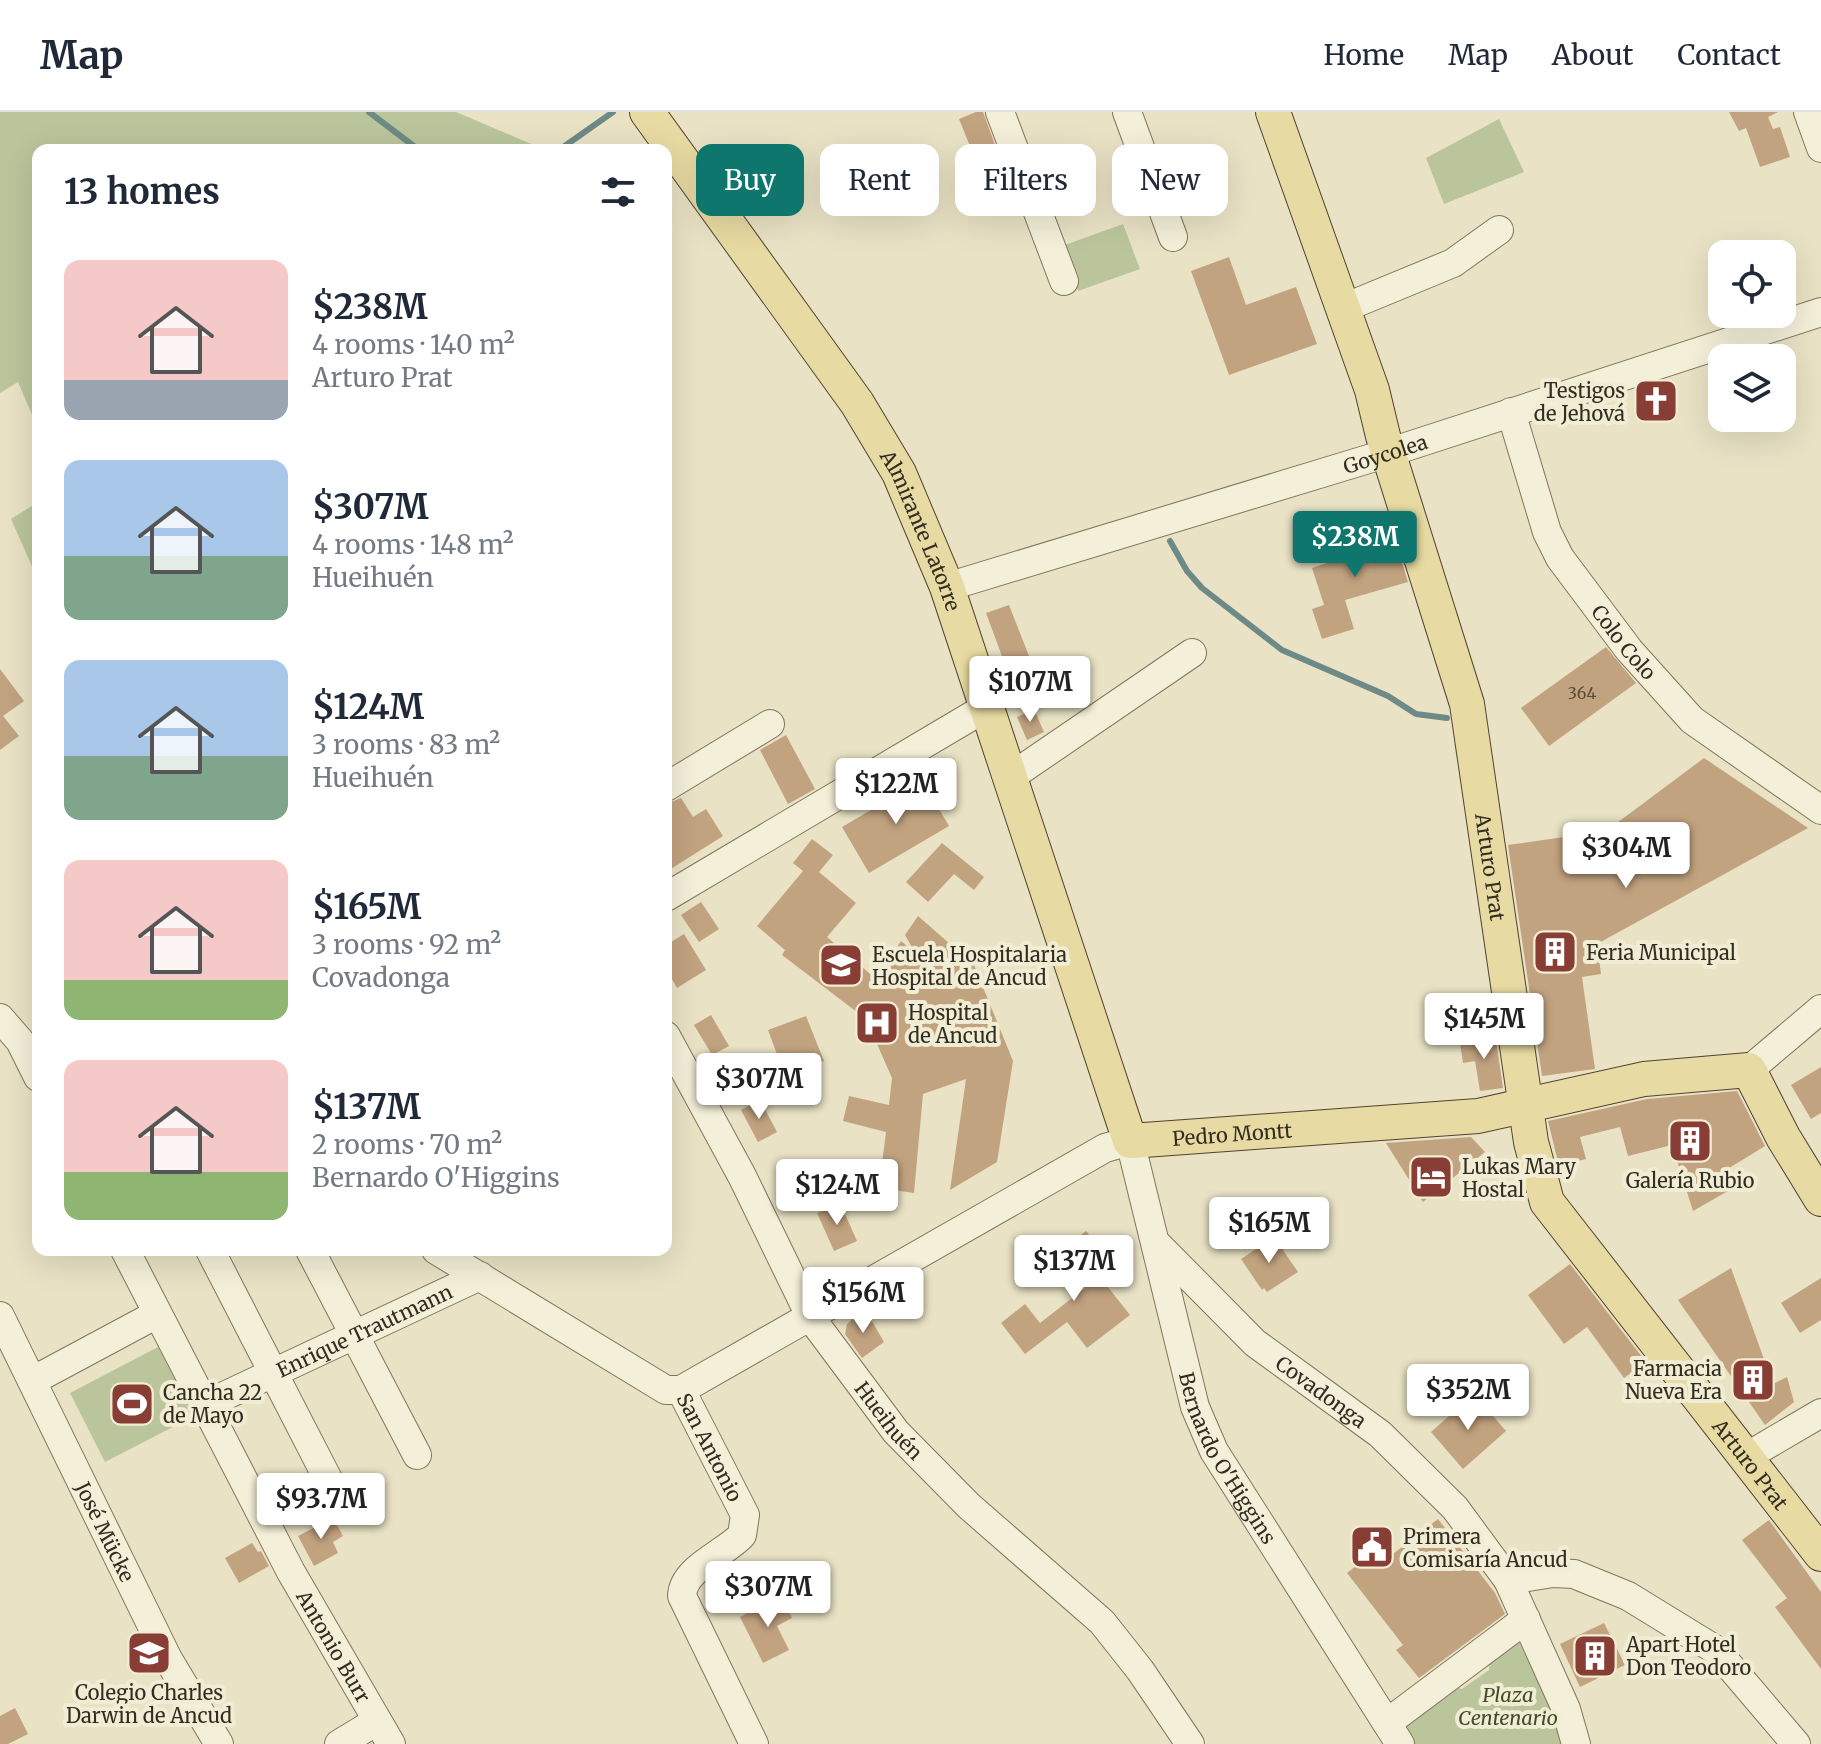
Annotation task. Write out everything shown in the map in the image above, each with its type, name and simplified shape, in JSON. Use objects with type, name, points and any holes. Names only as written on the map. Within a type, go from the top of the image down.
[{"type":"main road","name":"Almirante Latorre","points":[[647,112],[670,144]]},
{"type":"main road","name":"Arturo Prat","points":[[1273,112],[1372,390],[1467,704],[1511,1108],[1547,1202],[1821,1554]]},
{"type":"main road","name":"Almirante Latorre","points":[[672,147],[857,403],[899,473],[947,587],[1130,1141]]},
{"type":"main road","name":"Pedro Montt","points":[[1130,1141],[1511,1108],[1644,1079],[1749,1070]]},
{"type":"main road","points":[[1749,1070],[1783,1137],[1821,1199]]},
{"type":"street","points":[[1000,112],[1064,281]]},
{"type":"street","points":[[1127,112],[1173,237]]},
{"type":"street","points":[[1808,112],[1821,148]]},
{"type":"street","points":[[1344,308],[1453,263],[1499,230]]},
{"type":"street","name":"Goycolea","points":[[947,587],[1389,451],[1821,312]]},
{"type":"street","name":"Colo Colo","points":[[1511,412],[1553,545],[1629,650],[1692,720],[1821,810]]},
{"type":"street","points":[[1009,778],[1192,653]]},
{"type":"street","points":[[672,893],[985,708]]},
{"type":"street","points":[[672,783],[770,724]]},
{"type":"street","points":[[1749,1070],[1821,1009]]},
{"type":"street","points":[[0,1018],[32,1068]]},
{"type":"street","name":"Hueihuén","points":[[672,1047],[742,1176],[811,1318],[896,1432],[969,1506],[1102,1622],[1140,1670],[1190,1744]]},
{"type":"street","name":"Bernardo O'Higgins","points":[[1130,1141],[1158,1245],[1195,1407],[1214,1451],[1394,1734]]},
{"type":"street","name":"Pedro Montt","points":[[681,1390],[1105,1148],[1130,1141]]},
{"type":"street","name":"Covadonga","points":[[1158,1245],[1255,1343],[1380,1434],[1455,1508],[1508,1580],[1566,1709],[1576,1744]]},
{"type":"street","name":"Antonio Burr","points":[[128,1256],[291,1572],[384,1732]]},
{"type":"street","points":[[213,1256],[332,1487]]},
{"type":"street","points":[[313,1256],[417,1455]]},
{"type":"street","name":"San Antonio","points":[[446,1256],[666,1390],[681,1390],[745,1515],[742,1535],[690,1577],[682,1587],[682,1596],[754,1744]]},
{"type":"street","name":"Enrique Trautmann","points":[[205,1405],[480,1276]]},
{"type":"street","points":[[32,1381],[157,1314]]},
{"type":"street","name":"José Mücke","points":[[0,1316],[168,1659],[219,1744]]},
{"type":"street","points":[[1746,1457],[1821,1413]]},
{"type":"street","points":[[1508,1580],[1553,1573],[1574,1574],[1628,1596],[1716,1650],[1796,1744]]},
{"type":"street","points":[[1394,1734],[1526,1619]]},
{"type":"street","points":[[339,1744],[384,1732]]},
{"type":"green space","points":[[0,112],[456,112],[531,144],[32,144],[32,415],[18,382],[0,393]]},
{"type":"green space","points":[[1499,119],[1524,172],[1444,204],[1426,158]]},
{"type":"green space","points":[[1123,224],[1140,269],[1078,291],[1062,246]]},
{"type":"green space","points":[[32,506],[32,566],[11,519]]},
{"type":"green space","name":"Cancha 22 de Mayo","points":[[158,1347],[194,1416],[105,1462],[70,1393]]},
{"type":"green space","name":"Plaza Centenario","points":[[1523,1634],[1553,1711],[1561,1744],[1410,1744],[1404,1733],[1405,1719],[1451,1686],[1462,1689],[1489,1670],[1490,1657]]},
{"type":"building","points":[[983,112],[995,144],[969,144],[959,119]]},
{"type":"building","points":[[1729,112],[1778,112],[1768,117],[1773,129],[1780,127],[1790,157],[1760,167],[1746,128],[1739,131]]},
{"type":"building","points":[[1229,257],[1246,305],[1296,287],[1317,344],[1229,375],[1191,271]]},
{"type":"building","points":[[1392,531],[1408,582],[1345,600],[1354,629],[1322,639],[1312,609],[1324,605],[1312,568],[1330,562],[1327,550]]},
{"type":"building","points":[[1009,605],[1033,666],[1009,675],[986,613]]},
{"type":"building","points":[[1606,647],[1636,683],[1549,746],[1521,708]]},
{"type":"building","points":[[0,669],[24,701],[3,716],[19,736],[0,750]]},
{"type":"building","points":[[1034,709],[1044,732],[1027,740],[1017,717]]},
{"type":"building","points":[[786,735],[815,789],[788,804],[760,750]]},
{"type":"building","points":[[1704,758],[1808,828],[1597,944],[1601,974],[1582,977],[1595,1069],[1542,1076],[1508,845],[1571,836],[1574,855]]},
{"type":"building","points":[[922,780],[949,826],[869,873],[842,827]]},
{"type":"building","points":[[681,798],[693,817],[706,809],[723,836],[672,868],[672,802]]},
{"type":"building","points":[[812,839],[833,855],[819,872],[856,903],[827,937],[876,979],[901,941],[916,954],[905,935],[918,916],[974,965],[1013,1061],[997,1162],[950,1190],[966,1079],[923,1094],[914,1193],[879,1188],[886,1132],[843,1121],[849,1096],[889,1105],[892,1078],[866,1019],[782,955],[785,950],[757,926],[803,871],[793,863]]},
{"type":"building","points":[[942,843],[984,877],[974,890],[954,874],[928,902],[906,882]]},
{"type":"building","points":[[701,902],[719,929],[699,942],[681,915]]},
{"type":"building","points":[[684,934],[706,970],[677,988],[672,979],[672,941]]},
{"type":"building","points":[[711,1015],[729,1046],[712,1055],[694,1025]]},
{"type":"building","points":[[806,1016],[824,1061],[785,1076],[768,1030]]},
{"type":"building","points":[[1495,1033],[1503,1088],[1480,1091],[1475,1061],[1463,1063],[1460,1043],[1487,1038],[1486,1034]]},
{"type":"building","points":[[1821,1067],[1821,1113],[1811,1119],[1791,1085]]},
{"type":"building","points":[[1737,1091],[1765,1146],[1726,1170],[1735,1187],[1693,1211],[1672,1145],[1628,1156],[1620,1127],[1580,1137],[1586,1159],[1559,1166],[1548,1121],[1647,1099]]},
{"type":"building","points":[[760,1100],[777,1132],[758,1142],[741,1110]]},
{"type":"building","name":"Lukas Mary Hostal","points":[[1471,1137],[1485,1152],[1423,1202],[1386,1143]]},
{"type":"building","points":[[840,1203],[857,1241],[834,1251],[817,1213]]},
{"type":"building","points":[[1086,1231],[1106,1256],[1101,1259],[1106,1265],[1096,1272],[1130,1315],[1087,1348],[1067,1322],[1025,1354],[1001,1323],[1025,1304],[1040,1323],[1085,1288],[1058,1253]]},
{"type":"building","points":[[1274,1237],[1298,1272],[1267,1292],[1264,1288],[1262,1290],[1241,1259]]},
{"type":"building","points":[[1570,1264],[1646,1362],[1624,1378],[1587,1327],[1564,1344],[1528,1295]]},
{"type":"building","points":[[1731,1268],[1773,1384],[1787,1377],[1794,1402],[1765,1425],[1678,1300]]},
{"type":"building","points":[[1821,1278],[1821,1320],[1800,1333],[1781,1303]]},
{"type":"building","points":[[861,1312],[866,1318],[869,1316],[884,1342],[862,1358],[845,1334],[847,1324]]},
{"type":"building","points":[[1468,1399],[1475,1406],[1480,1401],[1506,1431],[1463,1469],[1431,1432]]},
{"type":"building","points":[[333,1518],[343,1536],[333,1542],[338,1553],[314,1566],[298,1536]]},
{"type":"building","points":[[1438,1519],[1495,1593],[1505,1614],[1419,1678],[1396,1650],[1403,1645],[1347,1573],[1375,1551],[1384,1561]]},
{"type":"building","points":[[1769,1520],[1821,1592],[1821,1669],[1775,1607],[1787,1598],[1742,1540]]},
{"type":"building","points":[[252,1543],[258,1552],[261,1551],[269,1566],[239,1583],[225,1558]]},
{"type":"building","points":[[781,1596],[792,1618],[777,1626],[789,1650],[763,1663],[740,1617]]},
{"type":"building","name":"Apart Hotel Don Teodoro","points":[[1604,1623],[1625,1665],[1580,1687],[1560,1644]]},
{"type":"building","points":[[15,1708],[28,1734],[8,1744],[0,1744],[0,1716]]},
{"type":"waterway","points":[[369,112],[411,144]]},
{"type":"waterway","points":[[568,144],[613,112]]},
{"type":"waterway","points":[[1170,541],[1187,571],[1202,588],[1282,650],[1388,696],[1416,714],[1447,718]]},
{"type":"place","name":"Testigos de Jehová","points":[[1656,401]]},
{"type":"place","name":"Feria Municipal","points":[[1555,952]]},
{"type":"place","name":"Escuela Hospitalaria Hospital de Ancud","points":[[841,965]]},
{"type":"place","name":"Hospital de Ancud","points":[[877,1023]]},
{"type":"place","name":"Galería Rubio","points":[[1690,1141]]},
{"type":"place","name":"Lukas Mary Hostal","points":[[1431,1177]]},
{"type":"place","name":"Farmacia Nueva Era","points":[[1753,1380]]},
{"type":"place","name":"Cancha 22 de Mayo","points":[[132,1404]]},
{"type":"place","name":"Primera Comisaría Ancud","points":[[1372,1547]]},
{"type":"place","name":"Colegio Charles Darwin de Ancud","points":[[149,1653]]},
{"type":"place","name":"Apart Hotel Don Teodoro","points":[[1595,1656]]}]
